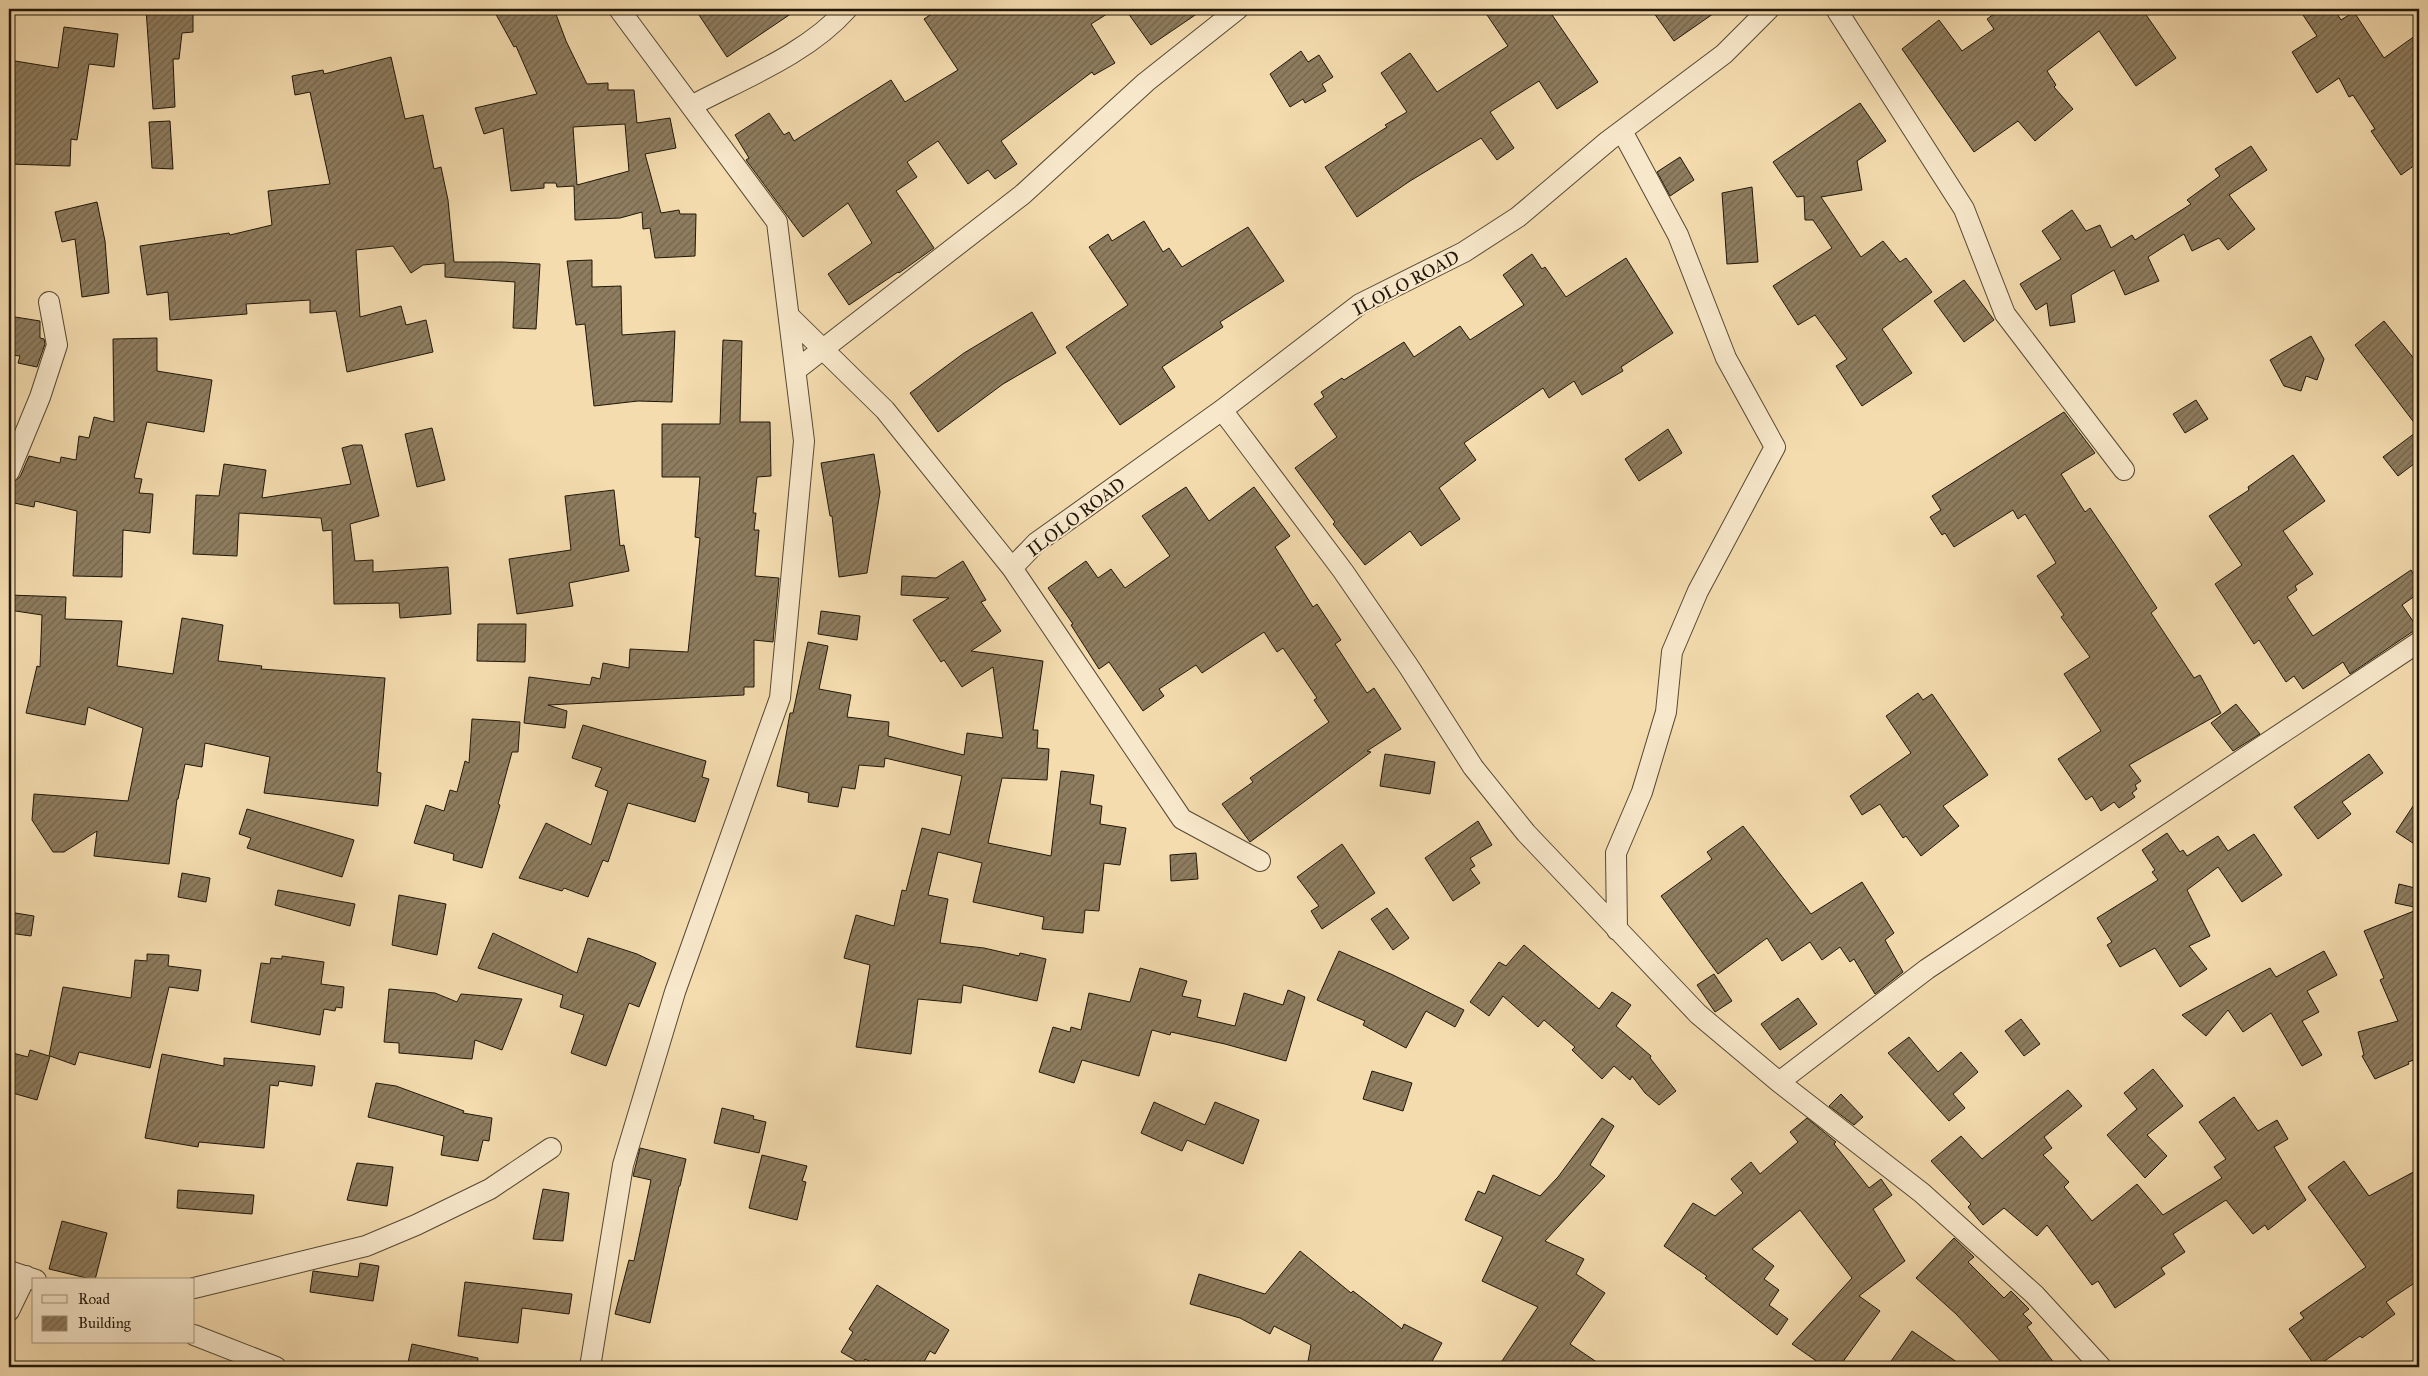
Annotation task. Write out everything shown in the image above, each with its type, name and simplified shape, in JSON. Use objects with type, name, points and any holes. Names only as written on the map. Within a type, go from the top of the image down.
[{"type":"street","points":[[590,1367],[623,1165],[675,992],[780,698],[804,442],[778,222],[619,9]]},
{"type":"street","points":[[691,106],[789,54],[830,28],[847,9]]},
{"type":"street","points":[[796,370],[1022,195],[1146,82],[1238,9]]},
{"type":"street","name":"ILOLO ROAD","points":[[1012,568],[1036,543],[1222,410],[1360,304],[1464,252],[1518,217],[1622,131],[1724,54],[1769,9]]},
{"type":"street","points":[[1836,9],[1964,209],[2005,314],[2124,470]]},
{"type":"street","points":[[1617,930],[1616,853],[1642,792],[1666,712],[1672,652],[1698,591],[1775,447],[1726,358],[1678,235],[1622,131]]},
{"type":"street","points":[[9,472],[40,397],[57,345],[50,302]]},
{"type":"street","points":[[789,316],[885,410],[1012,568],[1182,819],[1260,862]]},
{"type":"street","points":[[1222,410],[1343,571],[1409,667],[1473,767],[1526,833],[1698,1014],[1779,1082],[1922,1193],[2035,1295],[2101,1367]]},
{"type":"street","points":[[1779,1082],[1927,969],[2419,642]]},
{"type":"street","points":[[195,1288],[366,1246],[416,1226],[490,1189],[551,1148]]},
{"type":"street","points":[[9,1311],[24,1276]]},
{"type":"street","points":[[195,1335],[276,1367]]},
{"type":"building","points":[[146,9],[193,10],[193,32],[182,33],[179,59],[173,59],[175,107],[153,109]]},
{"type":"building","points":[[493,9],[554,9],[566,41],[587,84],[608,83],[608,90],[634,90],[637,123],[670,118],[676,148],[645,154],[661,213],[679,210],[680,214],[696,214],[695,256],[655,258],[650,228],[643,229],[642,212],[620,218],[575,220],[574,186],[557,187],[556,183],[544,183],[544,188],[511,191],[503,128],[484,134],[475,108],[537,94],[516,46],[514,47]],"holes":[[[625,124],[629,171],[577,185],[573,127]]]},
{"type":"building","points":[[695,9],[798,9],[727,57]]},
{"type":"building","points":[[939,9],[1115,9],[1091,24],[1115,63],[1094,75],[1092,72],[1001,141],[1017,164],[995,179],[988,170],[968,184],[938,141],[907,162],[917,177],[896,191],[934,248],[849,305],[828,274],[872,243],[848,203],[803,237],[746,160],[749,158],[735,135],[769,113],[784,135],[789,132],[794,141],[891,80],[905,102],[958,70],[924,19]]},
{"type":"building","points":[[1125,9],[1204,9],[1151,45]]},
{"type":"building","points":[[1483,9],[1548,9],[1598,82],[1557,109],[1539,81],[1490,112],[1514,148],[1497,160],[1481,138],[1410,181],[1357,217],[1325,167],[1407,112],[1381,73],[1410,53],[1437,92],[1508,46]]},
{"type":"building","points":[[1651,9],[1720,9],[1674,41]]},
{"type":"building","points":[[2001,9],[2142,9],[2176,58],[2136,86],[2099,31],[2047,71],[2056,85],[2054,87],[2073,109],[2035,141],[2018,121],[1974,152],[1902,49],[1939,20],[1962,51],[1994,29],[1987,19]]},
{"type":"building","points":[[2313,9],[2334,9],[2341,20],[2354,12],[2384,58],[2419,33],[2419,162],[2401,175],[2371,131],[2375,129],[2353,95],[2349,97],[2339,78],[2317,93],[2292,52],[2317,36],[2303,15]]},
{"type":"building","points":[[64,27],[118,34],[114,67],[89,64],[77,140],[71,139],[70,166],[9,164],[9,60],[58,68]]},
{"type":"building","points":[[1301,51],[1308,62],[1319,55],[1333,77],[1322,84],[1326,91],[1305,103],[1303,99],[1290,107],[1270,74]]},
{"type":"building","points":[[391,57],[405,119],[423,115],[434,169],[441,167],[448,200],[454,262],[540,264],[536,329],[513,328],[515,282],[445,277],[445,263],[423,265],[411,273],[393,246],[356,250],[360,317],[401,306],[406,325],[426,320],[433,352],[347,372],[336,311],[310,313],[310,300],[246,304],[247,314],[170,320],[168,292],[147,295],[140,246],[229,233],[230,235],[272,225],[268,191],[330,184],[310,92],[295,95],[292,76],[323,70],[324,74]]},
{"type":"building","points":[[1860,103],[1886,141],[1857,161],[1862,190],[1821,197],[1861,257],[1883,241],[1900,262],[1906,258],[1932,292],[1882,329],[1912,373],[1862,406],[1836,366],[1847,359],[1815,315],[1798,325],[1773,286],[1832,248],[1813,220],[1805,220],[1804,196],[1797,197],[1773,162]]},
{"type":"building","points":[[170,121],[173,169],[152,168],[149,122]]},
{"type":"building","points":[[2251,146],[2267,170],[2229,195],[2255,229],[2228,250],[2219,238],[2192,251],[2184,234],[2148,257],[2159,281],[2125,295],[2114,270],[2071,295],[2075,322],[2050,326],[2047,303],[2036,310],[2020,284],[2061,259],[2042,231],[2072,210],[2086,231],[2100,225],[2111,248],[2132,235],[2135,240],[2191,204],[2187,200],[2220,176],[2215,169]]},
{"type":"building","points":[[1680,157],[1694,180],[1670,196],[1657,172]]},
{"type":"building","points":[[1752,187],[1758,262],[1727,264],[1722,193]]},
{"type":"building","points":[[97,202],[105,241],[109,293],[82,297],[75,239],[62,242],[55,212]]},
{"type":"building","points":[[1144,221],[1163,252],[1169,248],[1182,267],[1248,227],[1284,281],[1220,322],[1223,327],[1162,367],[1175,387],[1120,425],[1066,347],[1128,305],[1089,247],[1108,234],[1112,241]]},
{"type":"building","points":[[1532,254],[1542,269],[1545,267],[1566,297],[1626,258],[1673,333],[1621,367],[1623,371],[1582,395],[1574,381],[1549,398],[1543,388],[1464,443],[1476,460],[1439,488],[1460,519],[1421,546],[1410,531],[1365,565],[1333,524],[1335,522],[1295,468],[1337,437],[1314,404],[1324,397],[1321,392],[1342,378],[1344,380],[1404,342],[1414,357],[1460,326],[1470,340],[1524,305],[1503,275]]},
{"type":"building","points":[[592,260],[592,287],[621,286],[622,335],[675,331],[672,402],[638,401],[594,406],[585,324],[576,325],[567,261]]},
{"type":"building","points":[[1964,280],[1994,320],[1964,342],[1934,301]]},
{"type":"building","points":[[1032,312],[1056,353],[1003,384],[938,432],[910,393],[964,353]]},
{"type":"building","points":[[9,316],[40,321],[40,338],[44,339],[45,344],[37,367],[18,363],[20,356],[11,355]]},
{"type":"building","points":[[2384,321],[2419,365],[2419,429],[2355,345]]},
{"type":"building","points":[[2311,336],[2324,359],[2317,380],[2306,376],[2301,391],[2284,386],[2270,360]]},
{"type":"building","points":[[157,338],[157,371],[212,380],[204,432],[147,422],[134,478],[142,479],[139,493],[153,494],[150,533],[123,530],[122,577],[73,576],[77,511],[35,501],[34,507],[9,502],[12,483],[20,477],[29,456],[60,463],[61,457],[76,460],[79,436],[89,438],[94,417],[114,422],[113,339]]},
{"type":"building","points":[[723,340],[742,341],[740,422],[770,422],[771,476],[757,477],[753,513],[756,513],[754,530],[759,530],[755,576],[779,578],[773,642],[754,640],[754,687],[744,687],[744,695],[548,705],[567,711],[565,728],[524,723],[529,677],[590,685],[592,677],[600,679],[603,663],[629,668],[630,649],[688,652],[700,538],[695,537],[700,477],[662,477],[662,424],[720,424]]},
{"type":"building","points":[[2196,400],[2208,419],[2185,433],[2173,414]]},
{"type":"building","points":[[2064,412],[2095,453],[2061,474],[2085,512],[2090,508],[2124,558],[2157,608],[2151,613],[2194,678],[2200,675],[2221,713],[2129,765],[2141,781],[2135,785],[2137,789],[2132,793],[2135,797],[2119,808],[2114,802],[2101,811],[2092,796],[2086,800],[2058,759],[2101,731],[2064,674],[2090,657],[2061,617],[2064,615],[2037,576],[2056,563],[2052,556],[2025,514],[2018,519],[2013,510],[1954,547],[1945,533],[1942,535],[1930,517],[1941,510],[1932,496]]},
{"type":"building","points":[[432,428],[445,480],[417,487],[405,434]]},
{"type":"building","points":[[1668,429],[1682,453],[1639,481],[1625,459]]},
{"type":"building","points":[[2419,430],[2419,460],[2398,476],[2383,457]]},
{"type":"building","points":[[362,445],[379,516],[350,524],[355,561],[373,560],[373,572],[448,567],[451,614],[400,618],[399,603],[334,604],[332,530],[323,531],[321,518],[239,513],[237,556],[193,554],[196,495],[219,496],[224,464],[266,470],[262,498],[351,484],[342,448]]},
{"type":"building","points":[[874,454],[880,492],[867,573],[839,577],[832,516],[830,516],[821,463]]},
{"type":"building","points":[[2293,455],[2325,501],[2283,531],[2313,574],[2295,586],[2297,590],[2287,597],[2313,636],[2411,570],[2419,582],[2419,593],[2402,605],[2419,630],[2412,632],[2350,674],[2343,662],[2303,689],[2294,676],[2286,682],[2259,640],[2254,644],[2215,584],[2242,565],[2209,516],[2249,490],[2248,487]]},
{"type":"building","points":[[1186,487],[1209,521],[1254,487],[1290,536],[1275,547],[1313,607],[1317,604],[1341,640],[1335,644],[1367,693],[1374,688],[1401,729],[1367,751],[1371,752],[1250,842],[1222,804],[1253,782],[1250,778],[1329,722],[1314,700],[1317,698],[1283,648],[1277,652],[1264,632],[1202,673],[1196,665],[1159,689],[1164,696],[1143,711],[1109,662],[1099,669],[1071,625],[1073,624],[1048,588],[1086,561],[1098,578],[1111,569],[1125,588],[1170,556],[1142,516]]},
{"type":"building","points":[[614,490],[620,546],[624,545],[629,571],[569,583],[573,606],[517,614],[509,559],[571,550],[565,496]]},
{"type":"building","points":[[963,561],[986,600],[981,602],[1001,631],[971,651],[1043,661],[1033,730],[1038,730],[1037,748],[1049,749],[1047,780],[1002,778],[988,843],[1051,856],[1061,771],[1094,775],[1090,804],[1102,806],[1100,824],[1126,828],[1120,865],[1104,863],[1099,911],[1085,910],[1083,933],[1042,929],[1044,917],[973,902],[982,863],[938,852],[928,895],[948,899],[940,943],[984,948],[1019,956],[1020,953],[1046,959],[1037,1001],[963,985],[961,1003],[918,999],[911,1054],[856,1047],[870,965],[844,958],[856,915],[894,926],[902,890],[906,891],[922,828],[950,835],[962,776],[885,758],[884,767],[859,765],[855,789],[842,787],[838,807],[808,802],[809,793],[777,786],[790,713],[793,713],[808,642],[828,646],[819,689],[851,695],[847,717],[889,722],[888,736],[964,755],[967,733],[1003,738],[993,667],[962,687],[944,660],[941,662],[913,620],[949,598],[901,595],[902,576],[936,578]]},
{"type":"building","points":[[9,595],[66,597],[65,619],[122,621],[117,666],[173,674],[182,618],[223,625],[218,661],[262,666],[261,669],[385,678],[377,772],[381,773],[378,806],[264,793],[270,757],[205,743],[202,767],[185,764],[177,799],[169,864],[94,856],[97,831],[64,852],[53,852],[32,820],[34,794],[128,801],[143,728],[88,707],[85,725],[26,713],[37,666],[40,667],[42,615],[9,610]]},
{"type":"building","points":[[821,611],[860,616],[857,640],[818,634]]},
{"type":"building","points":[[478,624],[526,624],[525,662],[477,661]]},
{"type":"building","points":[[1918,693],[1923,700],[1932,694],[1988,775],[1943,806],[1959,826],[1921,856],[1906,836],[1903,838],[1880,804],[1862,815],[1850,796],[1911,753],[1886,716]]},
{"type":"building","points":[[2236,704],[2260,734],[2233,751],[2211,723]]},
{"type":"building","points":[[472,719],[520,722],[518,752],[512,752],[498,804],[500,805],[482,868],[453,860],[454,854],[414,843],[426,805],[444,811],[450,790],[457,792],[465,761],[469,763]]},
{"type":"building","points":[[583,725],[706,761],[702,777],[709,779],[695,822],[628,803],[608,862],[603,860],[588,897],[564,888],[562,891],[519,878],[546,823],[591,845],[608,791],[595,786],[602,768],[572,758]]},
{"type":"building","points":[[1385,754],[1435,762],[1430,794],[1380,786]]},
{"type":"building","points":[[2369,754],[2383,773],[2342,802],[2351,814],[2318,839],[2294,807]]},
{"type":"building","points":[[2419,797],[2419,847],[2396,832]]},
{"type":"building","points":[[247,809],[354,840],[342,877],[247,848],[251,838],[239,834]]},
{"type":"building","points":[[1478,821],[1492,845],[1470,858],[1475,866],[1470,869],[1480,883],[1453,901],[1425,858]]},
{"type":"building","points":[[1743,826],[1811,914],[1862,882],[1894,933],[1885,940],[1903,972],[1875,994],[1854,959],[1850,962],[1840,947],[1822,960],[1810,942],[1782,961],[1767,938],[1718,974],[1661,896],[1712,859],[1707,852]]},
{"type":"building","points":[[2167,833],[2180,852],[2183,850],[2187,856],[2218,836],[2228,851],[2254,834],[2282,875],[2242,902],[2218,867],[2187,890],[2210,936],[2189,946],[2207,969],[2180,987],[2155,948],[2120,967],[2107,945],[2112,942],[2097,918],[2158,880],[2152,872],[2155,870],[2142,850]]},
{"type":"building","points":[[1342,844],[1375,893],[1322,929],[1311,911],[1319,906],[1297,877]]},
{"type":"building","points":[[1196,853],[1198,879],[1171,881],[1170,855]]},
{"type":"building","points":[[182,873],[210,878],[206,902],[178,897]]},
{"type":"building","points":[[2399,884],[2419,889],[2419,908],[2395,903]]},
{"type":"building","points":[[278,890],[355,904],[350,926],[275,905]]},
{"type":"building","points":[[399,895],[446,904],[437,955],[392,945]]},
{"type":"building","points":[[1387,908],[1409,938],[1393,950],[1371,919]]},
{"type":"building","points":[[2419,909],[2419,1071],[2414,1060],[2375,1079],[2362,1056],[2364,1055],[2358,1032],[2398,1021],[2380,980],[2384,978],[2364,931]]},
{"type":"building","points":[[9,912],[34,916],[31,936],[9,933]]},
{"type":"building","points":[[493,933],[577,973],[588,938],[637,954],[656,963],[639,1007],[629,1003],[606,1066],[571,1053],[584,1015],[560,1007],[563,995],[478,968]]},
{"type":"building","points":[[1524,945],[1599,1009],[1612,992],[1631,1005],[1616,1026],[1651,1056],[1650,1058],[1676,1091],[1659,1105],[1645,1093],[1632,1076],[1630,1080],[1614,1066],[1602,1079],[1572,1050],[1575,1047],[1544,1020],[1538,1027],[1503,996],[1489,1016],[1470,1002],[1499,962],[1506,966]]},
{"type":"building","points":[[1339,951],[1464,1010],[1455,1027],[1426,1011],[1406,1048],[1363,1025],[1365,1021],[1317,1000]]},
{"type":"building","points":[[2324,951],[2337,975],[2307,991],[2319,1012],[2302,1021],[2322,1055],[2302,1066],[2271,1013],[2243,1032],[2228,1010],[2206,1036],[2182,1015],[2270,968],[2276,977]]},
{"type":"building","points":[[147,954],[169,955],[168,966],[201,970],[198,991],[169,987],[150,1068],[79,1052],[75,1065],[50,1056],[37,1100],[9,1092],[9,1052],[28,1057],[30,1050],[49,1056],[63,987],[131,998],[135,960],[147,961]]},
{"type":"building","points":[[282,956],[324,962],[321,984],[344,987],[342,1008],[336,1007],[335,1011],[324,1009],[320,1035],[251,1022],[261,963],[270,964],[271,958],[282,959]]},
{"type":"building","points":[[1140,968],[1187,981],[1182,996],[1201,1000],[1197,1017],[1235,1026],[1244,993],[1283,1005],[1288,990],[1305,997],[1286,1061],[1225,1044],[1171,1032],[1170,1035],[1152,1030],[1139,1076],[1082,1060],[1074,1083],[1039,1072],[1053,1027],[1070,1032],[1071,1027],[1081,1030],[1089,993],[1130,1002]]},
{"type":"building","points":[[1714,974],[1732,1001],[1715,1012],[1697,985]]},
{"type":"building","points":[[389,989],[435,993],[457,1002],[461,994],[522,999],[502,1050],[475,1040],[472,1059],[399,1053],[399,1043],[384,1042]]},
{"type":"building","points":[[1798,998],[1817,1024],[1780,1050],[1761,1024]]},
{"type":"building","points":[[2021,1019],[2040,1044],[2024,1056],[2005,1031]]},
{"type":"building","points":[[1909,1037],[1938,1072],[1961,1052],[1978,1072],[1953,1094],[1965,1108],[1949,1121],[1888,1053]]},
{"type":"building","points":[[162,1054],[224,1066],[224,1058],[315,1066],[312,1086],[279,1081],[278,1086],[270,1085],[264,1148],[199,1142],[198,1147],[145,1138]]},
{"type":"building","points":[[2153,1069],[2183,1106],[2147,1135],[2167,1156],[2145,1178],[2107,1135],[2137,1109],[2124,1093]]},
{"type":"building","points":[[1372,1071],[1412,1083],[1403,1111],[1363,1099]]},
{"type":"building","points":[[376,1083],[396,1086],[464,1111],[463,1113],[492,1118],[489,1141],[483,1140],[478,1161],[441,1155],[444,1136],[368,1117]]},
{"type":"building","points":[[2068,1090],[2082,1106],[2044,1137],[2052,1148],[2043,1155],[2069,1182],[2064,1187],[2092,1221],[2137,1184],[2163,1215],[2222,1178],[2214,1167],[2226,1159],[2199,1122],[2234,1097],[2258,1131],[2277,1120],[2288,1139],[2274,1147],[2306,1200],[2268,1230],[2265,1225],[2253,1234],[2226,1200],[2173,1234],[2185,1252],[2161,1268],[2165,1274],[2115,1308],[2098,1281],[2092,1285],[2047,1225],[2037,1236],[2004,1208],[1983,1225],[1968,1207],[1971,1204],[1931,1161],[1961,1136],[1982,1159]]},
{"type":"building","points":[[1841,1094],[1863,1117],[1854,1125],[1829,1106]]},
{"type":"building","points":[[1154,1102],[1205,1125],[1215,1102],[1259,1120],[1243,1164],[1187,1140],[1182,1151],[1141,1133]]},
{"type":"building","points":[[722,1108],[754,1116],[753,1119],[766,1122],[759,1153],[714,1143]]},
{"type":"building","points":[[1602,1118],[1614,1126],[1590,1165],[1605,1176],[1545,1241],[1584,1259],[1576,1274],[1605,1293],[1570,1344],[1604,1367],[1498,1367],[1538,1307],[1482,1281],[1503,1237],[1465,1220],[1478,1191],[1485,1194],[1493,1175],[1540,1196],[1558,1177]]},
{"type":"building","points":[[1807,1118],[1836,1142],[1834,1144],[1869,1188],[1881,1179],[1892,1195],[1873,1209],[1905,1261],[1859,1296],[1880,1311],[1839,1367],[1825,1367],[1792,1344],[1852,1278],[1800,1210],[1752,1249],[1774,1266],[1764,1279],[1779,1290],[1769,1305],[1788,1319],[1777,1335],[1705,1278],[1707,1276],[1664,1246],[1693,1203],[1715,1216],[1743,1193],[1731,1179],[1751,1162],[1760,1174],[1798,1142],[1790,1132]]},
{"type":"building","points":[[640,1148],[686,1159],[650,1323],[615,1314],[629,1260],[634,1261],[651,1180],[633,1176]]},
{"type":"building","points":[[762,1155],[807,1166],[802,1181],[806,1182],[797,1220],[749,1208]]},
{"type":"building","points":[[2344,1161],[2369,1196],[2419,1169],[2419,1280],[2386,1302],[2395,1314],[2362,1338],[2360,1336],[2316,1367],[2289,1329],[2304,1318],[2300,1313],[2366,1267],[2308,1187]]},
{"type":"building","points":[[357,1163],[393,1167],[387,1206],[347,1200]]},
{"type":"building","points":[[543,1189],[569,1193],[563,1241],[533,1239]]},
{"type":"building","points":[[178,1190],[254,1195],[252,1214],[177,1208]]},
{"type":"building","points":[[62,1221],[107,1233],[96,1278],[87,1278],[49,1269]]},
{"type":"building","points":[[1954,1238],[1974,1257],[1968,1262],[2004,1298],[2011,1291],[2029,1309],[2023,1314],[2032,1323],[2027,1327],[2057,1367],[2006,1367],[1956,1314],[1916,1278]]},
{"type":"building","points":[[1300,1251],[1351,1293],[1353,1291],[1402,1329],[1404,1324],[1442,1343],[1429,1367],[1307,1367],[1311,1345],[1274,1326],[1270,1334],[1240,1318],[1190,1304],[1199,1274],[1265,1294]]},
{"type":"building","points":[[360,1263],[379,1266],[373,1301],[310,1292],[313,1271],[358,1277]]},
{"type":"building","points":[[465,1282],[572,1294],[569,1314],[522,1308],[518,1343],[458,1336]]},
{"type":"building","points":[[877,1285],[949,1330],[935,1354],[930,1351],[921,1367],[881,1367],[865,1359],[862,1364],[841,1352],[853,1332],[849,1329]]},
{"type":"building","points":[[1912,1331],[1964,1367],[1887,1367]]},
{"type":"building","points":[[412,1344],[478,1358],[477,1367],[407,1367]]}]
